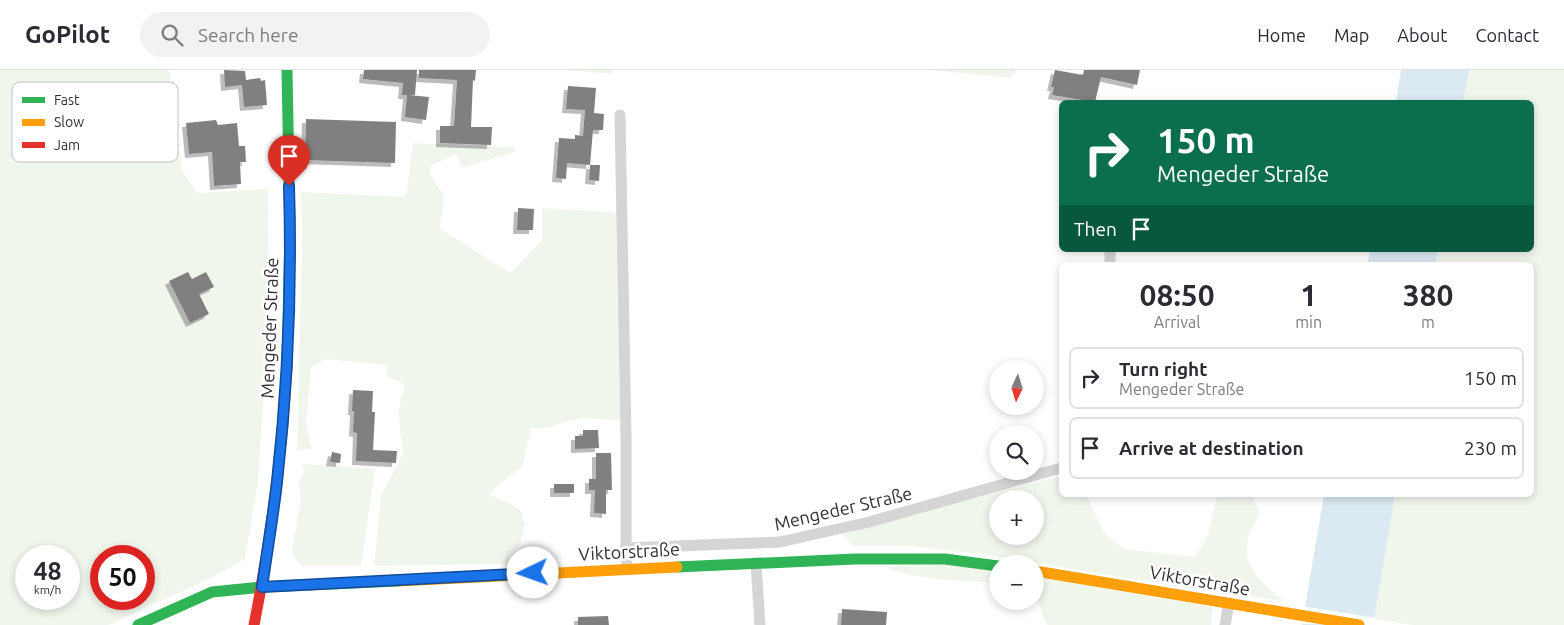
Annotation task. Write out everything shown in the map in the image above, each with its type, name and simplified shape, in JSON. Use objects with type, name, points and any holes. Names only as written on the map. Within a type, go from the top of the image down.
[{"type":"main road","name":"Mengeder Straße","points":[[254,625],[262,587],[277,482],[289,327],[290,206],[287,70]]},
{"type":"main road","name":"Viktorstraße","points":[[138,625],[212,592],[262,587],[854,558],[945,559],[989,565]]},
{"type":"main road","name":"Viktorstraße","points":[[1044,572],[1359,625]]},
{"type":"street","points":[[620,115],[627,569]]},
{"type":"street","name":"Mengeder Straße","points":[[626,548],[780,542],[869,522],[1059,469]]},
{"type":"street","points":[[756,563],[760,625]]},
{"type":"street","points":[[1225,625],[1229,603]]},
{"type":"shaded area","points":[[0,70],[169,70],[171,82],[12,82],[12,162],[178,162],[178,139],[182,170],[197,193],[268,189],[269,312],[258,482],[245,559],[209,579],[155,604],[155,545],[90,545],[90,610],[141,610],[108,625],[0,625]]},
{"type":"shaded area","points":[[565,70],[612,70],[612,74]]},
{"type":"shaded area","points":[[930,70],[1016,70],[1011,78]]},
{"type":"shaded area","points":[[1401,70],[1469,70],[1463,100],[1396,100]]},
{"type":"shaded area","points":[[1469,70],[1564,70],[1564,625],[1413,625],[1374,619],[1395,497],[1534,497],[1534,262],[1436,262],[1438,252],[1534,252],[1534,100],[1463,100]]},
{"type":"shaded area","points":[[413,143],[515,146],[515,152],[462,168],[456,154],[430,166],[430,174],[444,196],[440,229],[511,273],[542,240],[542,208],[611,212],[616,215],[620,420],[584,418],[547,428],[531,428],[522,467],[496,487],[489,495],[507,502],[520,510],[525,524],[520,545],[510,553],[507,564],[374,566],[381,495],[403,453],[398,413],[405,384],[387,377],[388,365],[325,359],[311,368],[306,423],[311,449],[297,450],[302,240],[301,192],[406,197]]},
{"type":"shaded area","points":[[1370,252],[1438,252],[1436,262],[1368,262]]},
{"type":"shaded area","points":[[303,464],[375,469],[361,566],[301,566],[292,552],[301,500],[299,483],[304,473]]},
{"type":"shaded area","points":[[1059,477],[1059,497],[1087,497],[1104,533],[1124,549],[1195,557],[1208,535],[1217,497],[1253,497],[1260,513],[1248,539],[1248,559],[1251,567],[1262,582],[1284,601],[1044,564],[1044,555],[989,555],[909,546],[853,546],[842,534],[989,494],[989,545],[1044,545],[1044,490],[1006,490]]},
{"type":"shaded area","points":[[1324,497],[1395,497],[1373,625],[1302,625]]},
{"type":"shaded area","points":[[943,564],[989,570],[989,582],[912,575],[885,567]]},
{"type":"shaded area","points":[[1044,579],[1213,607],[1211,625],[1048,625],[1045,622],[1041,610],[1044,610]]},
{"type":"pier","points":[[1302,606],[1376,618],[1375,625],[1299,624]]},
{"type":"building","points":[[224,70],[245,71],[246,80],[260,78],[261,81],[265,80],[267,105],[244,107],[242,85],[225,87]]},
{"type":"building","points":[[364,70],[417,70],[415,95],[409,95],[429,97],[426,120],[405,117],[407,95],[402,95],[403,83],[363,79]]},
{"type":"building","points":[[419,70],[476,70],[475,81],[473,80],[471,127],[492,127],[491,145],[440,143],[440,126],[454,126],[457,80],[419,78]]},
{"type":"building","points":[[1055,70],[1083,75],[1084,70],[1140,70],[1137,85],[1101,77],[1095,100],[1052,95],[1054,87],[1051,87]]},
{"type":"building","points":[[568,86],[596,88],[594,113],[604,114],[603,130],[593,130],[590,165],[567,163],[566,179],[556,178],[559,138],[575,139],[575,135],[583,136],[585,110],[566,109]]},
{"type":"building","points":[[306,119],[396,122],[395,163],[305,160]]},
{"type":"building","points":[[216,120],[218,125],[237,123],[239,146],[245,146],[246,162],[240,162],[241,184],[214,186],[212,152],[189,154],[186,123]]},
{"type":"building","points":[[590,165],[600,165],[599,181],[589,180]]},
{"type":"building","points":[[518,208],[534,209],[533,230],[517,230]]},
{"type":"building","points":[[188,272],[192,279],[206,272],[214,287],[199,294],[209,314],[190,323],[169,281]]},
{"type":"building","points":[[353,390],[373,391],[372,412],[375,412],[373,450],[397,451],[396,463],[356,461],[357,433],[353,432]]},
{"type":"building","points":[[583,430],[598,430],[599,448],[575,449],[575,436],[583,436]]},
{"type":"building","points":[[332,452],[341,454],[340,463],[330,462]]},
{"type":"building","points":[[596,453],[611,453],[612,490],[606,490],[606,514],[594,513],[595,490],[589,490],[589,479],[596,479]]},
{"type":"building","points":[[554,484],[574,484],[574,493],[554,493]]},
{"type":"building","points":[[842,609],[887,612],[886,625],[841,625]]},
{"type":"building","points":[[608,616],[609,625],[578,625],[578,617]]},
{"type":"traffic: fast","points":[[287,70],[290,231],[287,365]]},
{"type":"traffic: fast","points":[[677,567],[855,559],[945,559],[989,565]]},
{"type":"traffic: fast","points":[[138,625],[212,592],[262,587],[398,581]]},
{"type":"traffic: slow","points":[[398,581],[677,567]]},
{"type":"traffic: slow","points":[[1044,572],[1359,625]]},
{"type":"traffic: jam","points":[[254,625],[275,496],[287,365]]},
{"type":"route","points":[[289,186],[289,327],[285,394],[277,482],[262,587],[533,573]]}]
